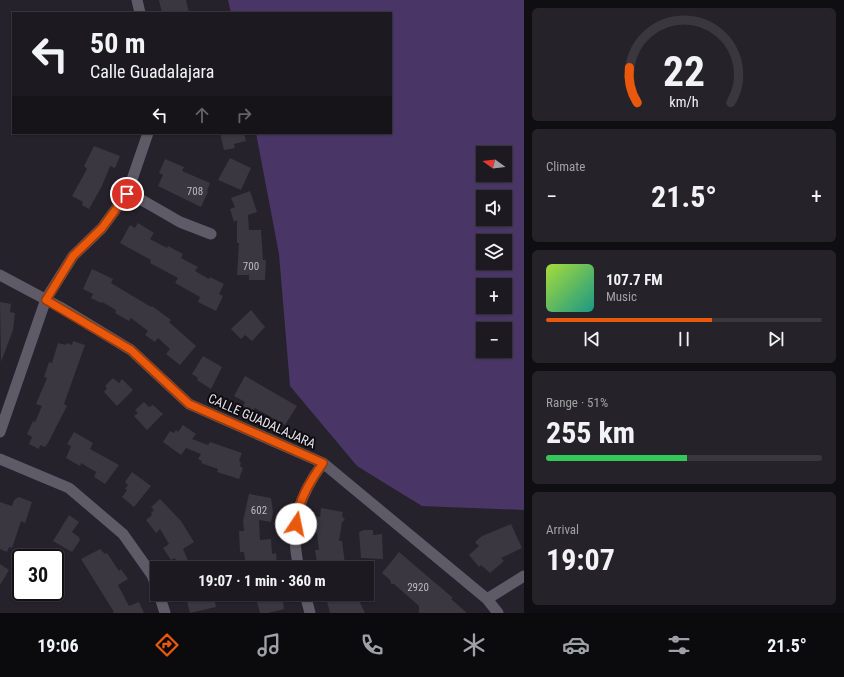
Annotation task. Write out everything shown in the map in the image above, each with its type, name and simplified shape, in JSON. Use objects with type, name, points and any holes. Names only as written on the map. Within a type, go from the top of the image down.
[{"type":"street","points":[[137,0],[140,12]]},
{"type":"street","points":[[0,432],[46,300],[73,256],[102,228],[127,194],[148,134]]},
{"type":"street","points":[[127,194],[140,199],[180,222],[211,234]]},
{"type":"street","name":"CALLE GUADALAJARA","points":[[0,275],[131,350],[189,404],[323,463],[488,599],[498,613]]},
{"type":"street","points":[[0,459],[69,488],[123,534],[150,572]]},
{"type":"street","points":[[298,561],[295,537],[296,512],[313,476],[323,463]]},
{"type":"street","points":[[488,599],[524,576]]},
{"type":"street","points":[[161,601],[165,613]]},
{"type":"street","points":[[307,601],[310,613]]},
{"type":"shaded area","points":[[228,0],[524,0],[524,510],[422,506],[357,466],[290,386],[279,254],[256,134],[392,134],[392,12],[231,12]]},
{"type":"building","points":[[159,0],[186,0],[189,12],[162,12]]},
{"type":"building","points":[[220,134],[244,134],[246,141],[234,144],[235,148],[224,150]]},
{"type":"building","points":[[94,146],[120,156],[115,168],[110,166],[102,186],[89,209],[82,205],[83,202],[72,196],[87,169],[84,166]]},
{"type":"building","points":[[230,158],[251,168],[241,190],[218,180]]},
{"type":"building","points":[[165,159],[184,167],[182,171],[210,183],[208,192],[201,207],[158,186],[163,175],[159,173]]},
{"type":"building","points":[[250,191],[257,212],[248,215],[249,230],[261,230],[263,260],[266,260],[265,280],[249,280],[249,275],[237,275],[239,243],[237,243],[237,220],[234,222],[230,209],[235,207],[231,198]]},
{"type":"building","points":[[138,223],[154,233],[150,239],[183,254],[181,258],[198,267],[195,271],[209,279],[210,277],[224,284],[219,294],[223,296],[216,311],[198,302],[200,297],[175,283],[178,278],[150,263],[151,260],[120,243],[130,225],[135,228]]},
{"type":"building","points":[[92,269],[113,279],[111,283],[151,307],[152,306],[171,320],[169,322],[196,346],[180,365],[166,354],[170,349],[158,338],[155,342],[145,335],[148,331],[131,318],[129,321],[115,313],[116,310],[91,298],[93,294],[83,289]]},
{"type":"building","points":[[0,302],[11,304],[10,312],[15,313],[13,330],[1,362]]},
{"type":"building","points":[[251,310],[265,327],[252,341],[245,335],[241,339],[231,329]]},
{"type":"building","points":[[73,341],[85,345],[64,404],[67,406],[48,443],[45,447],[40,445],[39,449],[29,444],[32,437],[27,434],[33,421],[35,422],[42,406],[36,404],[47,378],[44,377],[49,362],[52,363],[58,343],[66,345],[67,343],[72,345]]},
{"type":"building","points":[[203,356],[222,367],[211,389],[197,380],[198,378],[192,374]]},
{"type":"building","points":[[245,376],[297,406],[285,425],[255,408],[253,411],[243,406],[245,402],[234,396]]},
{"type":"building","points":[[113,378],[119,383],[122,379],[133,390],[117,406],[104,392],[107,388],[105,386]]},
{"type":"building","points":[[144,402],[149,407],[153,405],[163,414],[147,430],[134,416],[138,413],[135,410]]},
{"type":"building","points":[[183,425],[196,434],[192,439],[208,445],[210,442],[242,453],[239,461],[241,462],[240,466],[243,468],[239,479],[217,472],[218,469],[201,463],[202,461],[198,459],[201,454],[186,448],[181,455],[163,442],[170,431],[174,433],[176,430],[178,432]]},
{"type":"building","points":[[74,432],[93,443],[90,449],[119,465],[105,484],[94,477],[96,472],[81,463],[80,466],[66,458],[71,446],[67,444]]},
{"type":"building","points":[[132,472],[151,486],[134,507],[122,497],[127,490],[125,489],[128,485],[125,482]]},
{"type":"building","points":[[249,494],[271,498],[273,512],[271,522],[259,520],[260,540],[271,539],[272,554],[276,553],[277,561],[245,561],[244,552],[240,552],[239,531],[244,531],[243,521]]},
{"type":"building","points":[[19,497],[32,502],[25,523],[21,521],[12,548],[9,547],[7,552],[0,549],[0,502],[12,506],[14,500]]},
{"type":"building","points":[[160,499],[181,521],[194,542],[183,549],[188,561],[176,561],[175,558],[171,560],[163,548],[169,544],[160,529],[156,533],[146,520],[152,515],[151,513],[154,510],[151,507]]},
{"type":"building","points":[[321,508],[343,512],[342,516],[345,520],[342,522],[339,541],[342,541],[345,561],[317,561],[315,550],[319,550],[317,533],[313,532],[313,529],[315,516],[320,517]]},
{"type":"building","points":[[69,515],[79,522],[72,532],[79,537],[80,540],[72,552],[53,541]]},
{"type":"building","points":[[511,524],[522,548],[501,558],[504,561],[490,573],[481,565],[479,567],[469,555],[479,546],[475,542],[482,536]]},
{"type":"building","points":[[364,530],[373,530],[373,535],[382,534],[383,559],[361,558],[359,532]]},
{"type":"building","points":[[100,549],[105,554],[107,553],[119,571],[121,569],[128,579],[118,585],[129,606],[139,602],[144,613],[112,613],[114,612],[81,559]]},
{"type":"building","points":[[399,552],[453,598],[451,599],[467,613],[419,613],[419,606],[394,584],[391,584],[390,580],[382,573]]},
{"type":"building","points":[[0,564],[9,570],[0,585]]},
{"type":"building","points":[[187,601],[215,601],[216,607],[190,613]]},
{"type":"building","points":[[257,601],[283,601],[284,609],[268,613],[260,613]]},
{"type":"building","points":[[327,601],[359,601],[365,613],[330,613]]},
{"type":"route","points":[[127,194],[102,228],[73,256],[46,300],[131,350],[189,404],[323,463],[313,476],[296,512],[296,524]]}]
